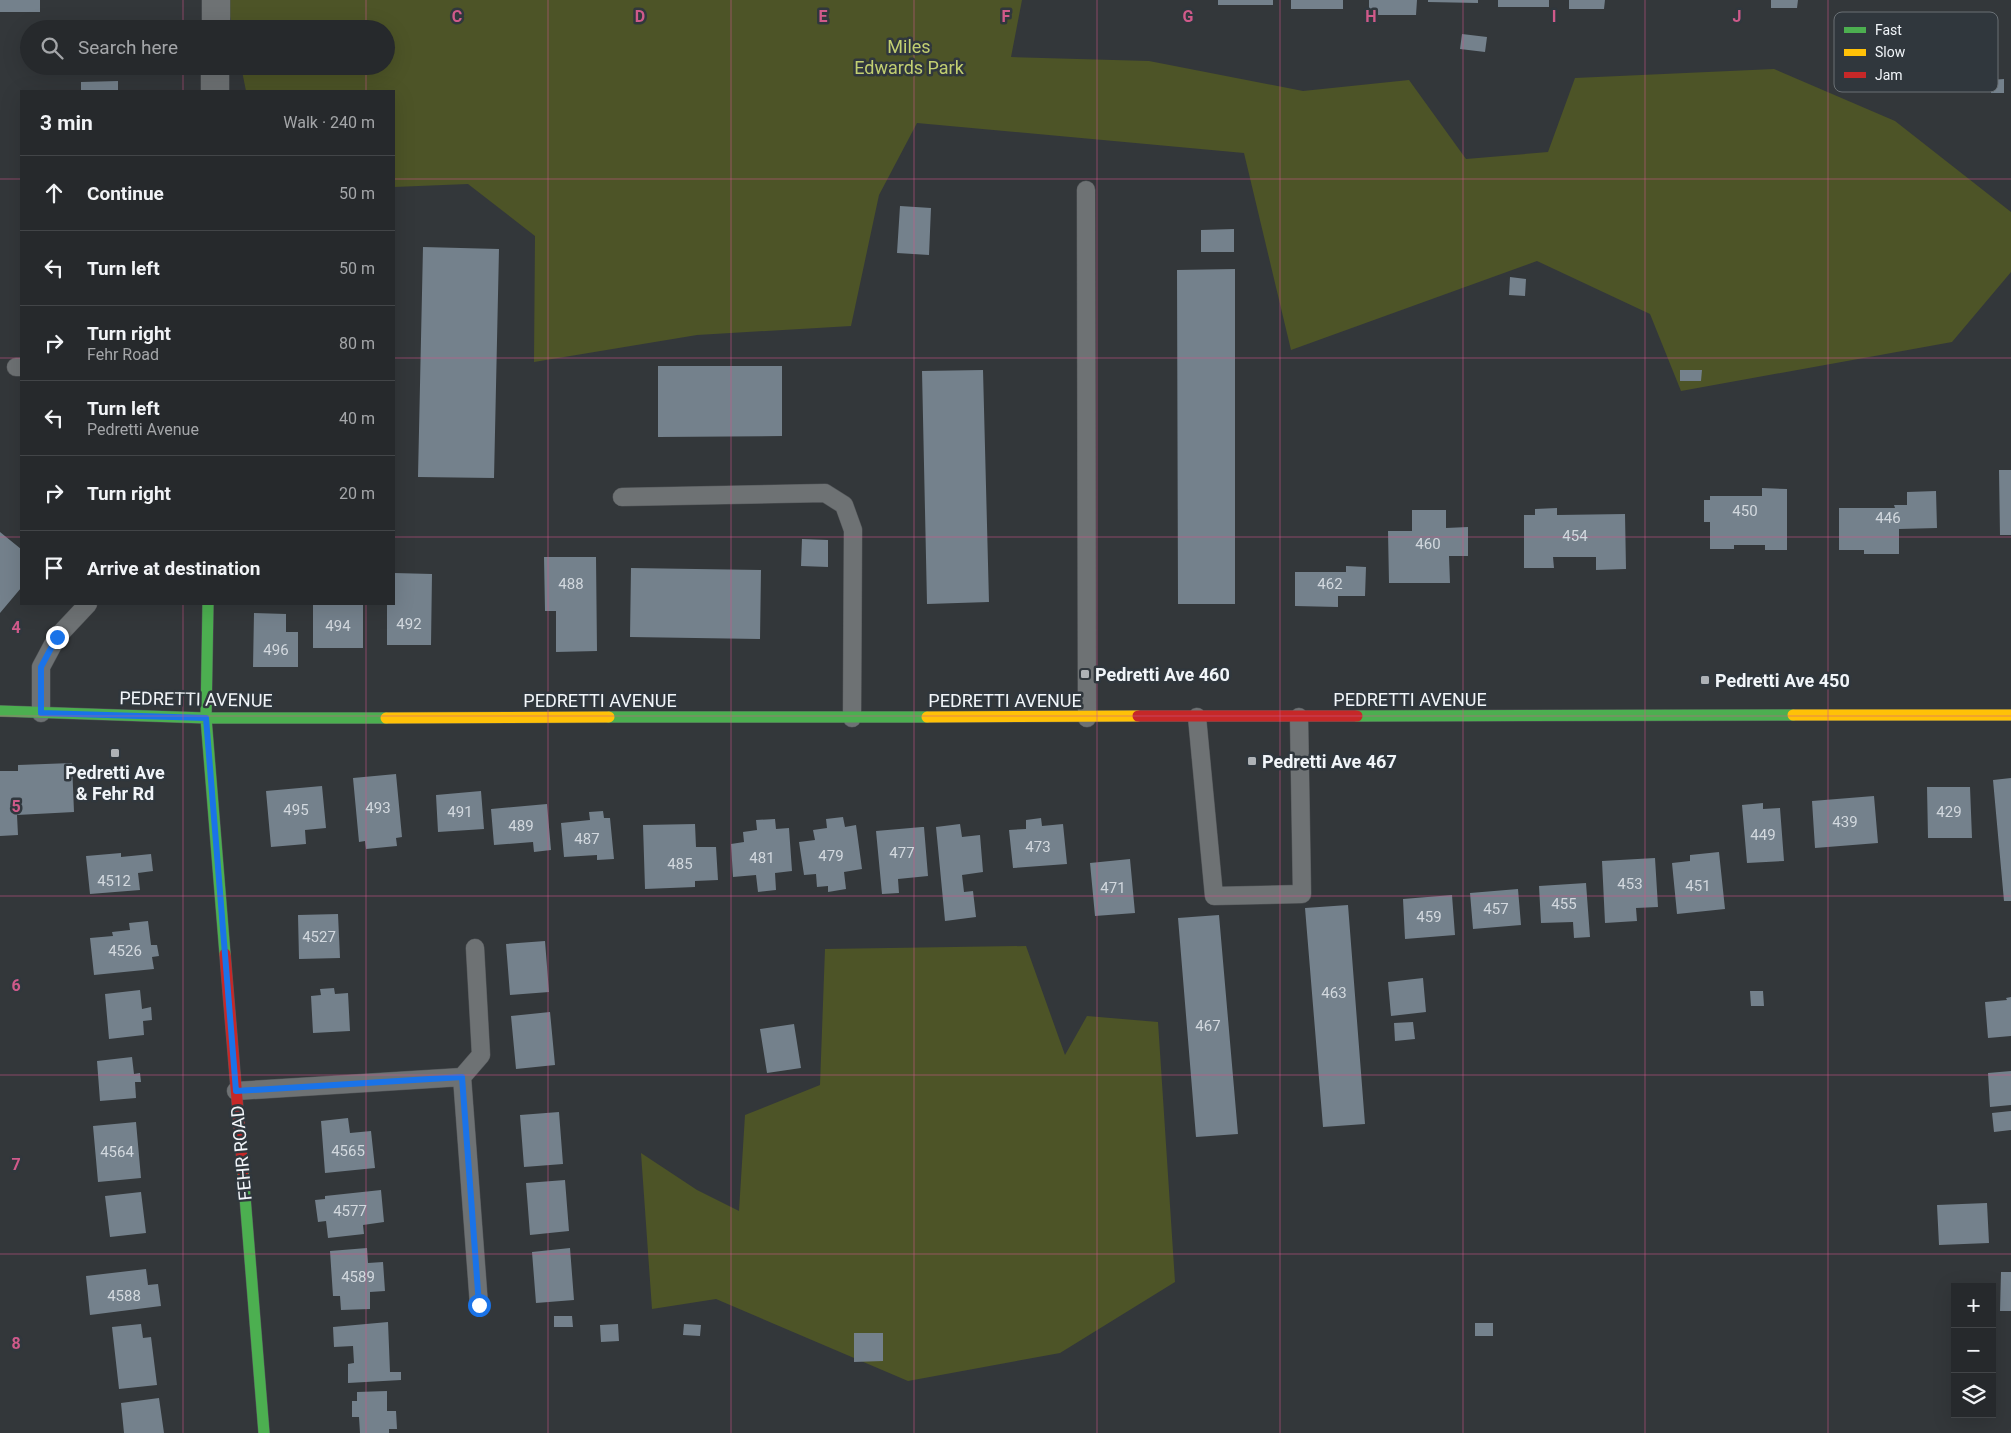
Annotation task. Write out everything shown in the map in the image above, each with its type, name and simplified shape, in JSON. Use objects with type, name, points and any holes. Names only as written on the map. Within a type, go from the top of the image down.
[{"type":"street","points":[[216,0],[216,20]]},
{"type":"street","points":[[215,75],[215,90]]},
{"type":"street","name":"FEHR ROAD","points":[[208,605],[206,718],[264,1433]]},
{"type":"street","name":"PEDRETTI AVENUE","points":[[0,711],[206,718],[1197,718],[2011,715]]},
{"type":"lane","points":[[1086,190],[1087,718]]},
{"type":"lane","points":[[622,497],[825,493],[844,505],[853,530],[852,718]]},
{"type":"lane","points":[[41,713],[41,667],[57,637],[87,605]]},
{"type":"lane","points":[[1197,718],[1214,896],[1302,894],[1299,717]]},
{"type":"lane","points":[[474,948],[481,1054],[462,1077],[479,1305]]},
{"type":"lane","points":[[236,1091],[462,1077]]},
{"type":"green space","name":"Miles Edwards Park","points":[[226,0],[1022,0],[1011,57],[1149,61],[1303,91],[1409,80],[1466,159],[1548,152],[1575,78],[1774,69],[1895,121],[2011,212],[2011,272],[1952,342],[1681,391],[1650,314],[1537,261],[1291,350],[1244,153],[917,123],[879,195],[851,326],[697,335],[534,362],[535,236],[468,184],[395,187],[395,90],[246,90],[243,75],[395,75],[395,20],[231,20]]},
{"type":"green space","points":[[1026,946],[1065,1055],[1087,1016],[1158,1022],[1175,1282],[1060,1353],[908,1381],[716,1299],[652,1309],[641,1153],[697,1190],[739,1211],[745,1115],[820,1085],[825,949]]},
{"type":"building","points":[[0,0],[40,0],[40,12],[0,12]]},
{"type":"building","points":[[1218,0],[1273,0],[1273,5],[1218,5]]},
{"type":"building","points":[[1291,0],[1343,0],[1343,9],[1291,9]]},
{"type":"building","points":[[1369,0],[1417,0],[1416,15],[1369,15]]},
{"type":"building","points":[[1428,0],[1478,0],[1478,3],[1428,2]]},
{"type":"building","points":[[1498,0],[1549,0],[1549,7],[1498,7]]},
{"type":"building","points":[[1569,0],[1605,0],[1604,9],[1569,9]]},
{"type":"building","points":[[1771,0],[1798,0],[1797,8],[1771,8]]},
{"type":"building","points":[[1462,34],[1487,37],[1485,52],[1460,49]]},
{"type":"building","points":[[1998,79],[2004,79],[2004,93],[1991,93],[1998,92]]},
{"type":"building","points":[[118,81],[118,90],[81,90],[81,82]]},
{"type":"building","points":[[900,206],[931,208],[929,255],[897,253]]},
{"type":"building","points":[[1234,229],[1234,252],[1201,252],[1201,230]]},
{"type":"building","points":[[423,247],[499,249],[494,478],[418,477]]},
{"type":"building","points":[[1235,269],[1235,604],[1178,604],[1177,270]]},
{"type":"building","points":[[1510,277],[1526,279],[1525,296],[1509,295]]},
{"type":"building","points":[[658,366],[782,366],[782,436],[658,437]]},
{"type":"building","points":[[983,370],[989,602],[927,604],[922,371]]},
{"type":"building","points":[[1680,370],[1702,370],[1701,381],[1680,381]]},
{"type":"building","points":[[1999,470],[2011,470],[2011,535],[2000,535]]},
{"type":"building","points":[[1762,488],[1787,489],[1787,550],[1765,550],[1765,545],[1734,545],[1734,549],[1710,549],[1710,522],[1704,522],[1704,500],[1710,500],[1710,496],[1762,496]]},
{"type":"building","points":[[1936,491],[1937,528],[1899,529],[1899,554],[1864,554],[1864,550],[1839,550],[1839,508],[1895,508],[1894,505],[1907,505],[1907,492]]},
{"type":"building","points":[[1557,508],[1557,515],[1625,514],[1626,569],[1596,570],[1596,557],[1553,557],[1554,568],[1524,568],[1524,515],[1535,515],[1535,509]]},
{"type":"building","points":[[1412,510],[1446,510],[1446,528],[1468,527],[1468,556],[1449,556],[1450,583],[1389,583],[1388,531],[1412,531]]},
{"type":"building","points":[[0,532],[20,548],[20,589],[0,613]]},
{"type":"building","points":[[802,539],[828,540],[828,567],[801,566]]},
{"type":"building","points":[[544,557],[596,557],[597,651],[556,652],[556,611],[545,611]]},
{"type":"building","points":[[1346,566],[1366,567],[1365,596],[1338,596],[1338,607],[1295,606],[1295,572],[1346,572]]},
{"type":"building","points":[[631,568],[761,570],[760,639],[630,637]]},
{"type":"building","points":[[395,573],[432,574],[431,645],[387,645],[387,605],[395,605]]},
{"type":"building","points":[[313,605],[363,605],[363,648],[313,648]]},
{"type":"building","points":[[254,613],[286,614],[286,632],[298,632],[298,667],[253,667]]},
{"type":"building","points":[[72,763],[74,812],[17,815],[18,835],[0,836],[0,771],[18,771],[18,765]]},
{"type":"building","points":[[396,774],[402,837],[396,838],[397,846],[366,849],[365,841],[359,842],[353,778]]},
{"type":"building","points":[[2011,778],[2011,901],[2004,901],[1993,780]]},
{"type":"building","points":[[322,786],[326,828],[305,830],[306,844],[271,847],[266,791]]},
{"type":"building","points":[[1927,787],[1970,787],[1972,838],[1928,838]]},
{"type":"building","points":[[481,791],[484,829],[438,832],[436,795]]},
{"type":"building","points":[[1874,796],[1878,843],[1815,848],[1812,801]]},
{"type":"building","points":[[1763,803],[1763,809],[1780,808],[1784,861],[1747,863],[1742,805]]},
{"type":"building","points":[[547,804],[551,850],[534,852],[533,842],[494,845],[491,809]]},
{"type":"building","points":[[603,811],[604,818],[610,818],[614,859],[597,860],[597,855],[564,857],[561,823],[590,820],[589,812]]},
{"type":"building","points":[[843,817],[845,827],[856,825],[862,869],[844,872],[846,889],[828,892],[828,886],[817,887],[816,874],[804,875],[799,842],[815,840],[813,830],[827,828],[826,819]]},
{"type":"building","points":[[1041,818],[1042,826],[1063,824],[1067,864],[1013,868],[1009,830],[1026,829],[1026,820]]},
{"type":"building","points":[[775,819],[776,829],[789,828],[792,871],[775,873],[776,890],[758,892],[756,875],[733,877],[731,844],[744,842],[743,832],[757,830],[756,820]]},
{"type":"building","points":[[695,824],[696,847],[716,847],[718,880],[695,881],[695,887],[645,889],[643,825]]},
{"type":"building","points":[[960,824],[962,837],[980,835],[983,872],[962,875],[964,892],[973,891],[976,917],[945,921],[936,827]]},
{"type":"building","points":[[924,827],[928,876],[898,879],[899,893],[882,894],[876,831]]},
{"type":"building","points":[[1719,852],[1725,909],[1677,914],[1672,863],[1690,861],[1690,855]]},
{"type":"building","points":[[121,853],[121,857],[151,854],[153,871],[138,873],[140,890],[90,894],[86,856]]},
{"type":"building","points":[[1655,858],[1658,907],[1636,908],[1637,921],[1605,923],[1602,861]]},
{"type":"building","points":[[1130,859],[1135,913],[1095,916],[1090,863]]},
{"type":"building","points":[[1586,883],[1590,937],[1574,938],[1573,922],[1541,923],[1539,886]]},
{"type":"building","points":[[1518,889],[1521,925],[1473,929],[1470,893]]},
{"type":"building","points":[[1452,895],[1455,935],[1405,939],[1403,899]]},
{"type":"building","points":[[1348,905],[1365,1124],[1323,1127],[1305,908]]},
{"type":"building","points":[[338,914],[340,958],[299,959],[298,915]]},
{"type":"building","points":[[1219,915],[1238,1134],[1196,1137],[1178,918]]},
{"type":"building","points":[[148,921],[151,945],[157,945],[159,956],[152,957],[154,969],[94,975],[90,938],[113,936],[112,932],[130,930],[129,923]]},
{"type":"building","points":[[545,941],[549,992],[510,995],[506,944]]},
{"type":"building","points":[[1423,978],[1426,1012],[1391,1016],[1388,982]]},
{"type":"building","points":[[334,988],[335,994],[348,993],[350,1031],[313,1033],[311,996],[321,995],[320,989]]},
{"type":"building","points":[[140,990],[142,1009],[151,1007],[152,1020],[143,1021],[144,1035],[109,1039],[105,994]]},
{"type":"building","points":[[1750,991],[1763,991],[1764,1006],[1751,1006]]},
{"type":"building","points":[[2011,997],[2011,1036],[1988,1038],[1985,1002],[2007,1000],[2006,998]]},
{"type":"building","points":[[550,1012],[555,1065],[516,1069],[511,1016]]},
{"type":"building","points":[[1413,1022],[1415,1039],[1395,1041],[1394,1023]]},
{"type":"building","points":[[794,1024],[801,1068],[767,1073],[760,1029]]},
{"type":"building","points":[[132,1057],[134,1074],[140,1073],[141,1082],[135,1082],[136,1098],[100,1101],[97,1061]]},
{"type":"building","points":[[2011,1071],[2011,1105],[1990,1107],[1988,1073]]},
{"type":"building","points":[[2011,1111],[2011,1130],[1994,1132],[1992,1113]]},
{"type":"building","points":[[559,1112],[563,1164],[524,1167],[520,1115]]},
{"type":"building","points":[[348,1118],[350,1133],[371,1131],[375,1168],[325,1173],[321,1121]]},
{"type":"building","points":[[136,1122],[141,1178],[98,1182],[93,1126]]},
{"type":"building","points":[[565,1180],[569,1231],[530,1235],[526,1183]]},
{"type":"building","points":[[381,1190],[384,1222],[363,1225],[364,1234],[328,1238],[326,1221],[318,1222],[315,1200],[325,1199],[325,1196]]},
{"type":"building","points":[[141,1192],[146,1233],[110,1237],[105,1196]]},
{"type":"building","points":[[1987,1203],[1989,1243],[1939,1245],[1937,1205]]},
{"type":"building","points":[[367,1248],[368,1263],[383,1262],[385,1291],[370,1292],[370,1309],[341,1310],[340,1296],[333,1296],[330,1251]]},
{"type":"building","points":[[570,1248],[574,1300],[536,1303],[532,1252]]},
{"type":"building","points":[[146,1269],[148,1285],[158,1284],[161,1306],[90,1315],[86,1276]]},
{"type":"building","points":[[2001,1272],[2011,1272],[2011,1311],[2000,1311]]},
{"type":"building","points":[[554,1316],[572,1316],[573,1327],[554,1327]]},
{"type":"building","points":[[388,1322],[390,1372],[401,1372],[401,1380],[348,1383],[348,1364],[354,1363],[353,1346],[334,1347],[333,1327]]},
{"type":"building","points":[[1475,1323],[1493,1323],[1493,1336],[1475,1336]]},
{"type":"building","points":[[141,1324],[143,1338],[151,1337],[157,1385],[119,1389],[112,1327]]},
{"type":"building","points":[[618,1324],[619,1341],[601,1342],[600,1325]]},
{"type":"building","points":[[684,1324],[701,1325],[700,1336],[683,1335]]},
{"type":"building","points":[[854,1333],[883,1333],[883,1361],[854,1362]]},
{"type":"building","points":[[387,1391],[387,1411],[396,1411],[397,1429],[389,1429],[389,1433],[360,1433],[359,1417],[352,1417],[352,1401],[357,1401],[357,1392]]},
{"type":"building","points":[[159,1398],[164,1433],[124,1433],[121,1403]]},
{"type":"traffic: fast","points":[[208,605],[206,718],[225,954]]},
{"type":"traffic: fast","points":[[0,711],[206,718],[386,718]]},
{"type":"traffic: fast","points":[[1357,716],[1793,715]]},
{"type":"traffic: fast","points":[[609,717],[927,717]]},
{"type":"traffic: fast","points":[[243,1172],[264,1433]]},
{"type":"traffic: slow","points":[[1793,715],[2011,715]]},
{"type":"traffic: slow","points":[[927,717],[1138,716]]},
{"type":"traffic: slow","points":[[386,718],[609,717]]},
{"type":"traffic: jam","points":[[1138,716],[1357,716]]},
{"type":"traffic: jam","points":[[225,954],[243,1172]]},
{"type":"place","name":"Pedretti Ave 460","points":[[1085,674]]},
{"type":"place","name":"Pedretti Ave 450","points":[[1705,680]]},
{"type":"place","name":"Pedretti Ave & Fehr Rd","points":[[115,753]]},
{"type":"place","name":"Pedretti Ave 467","points":[[1252,761]]},
{"type":"route","points":[[57,637],[41,667],[41,713],[206,718],[236,1091],[462,1077],[479,1305]]}]
